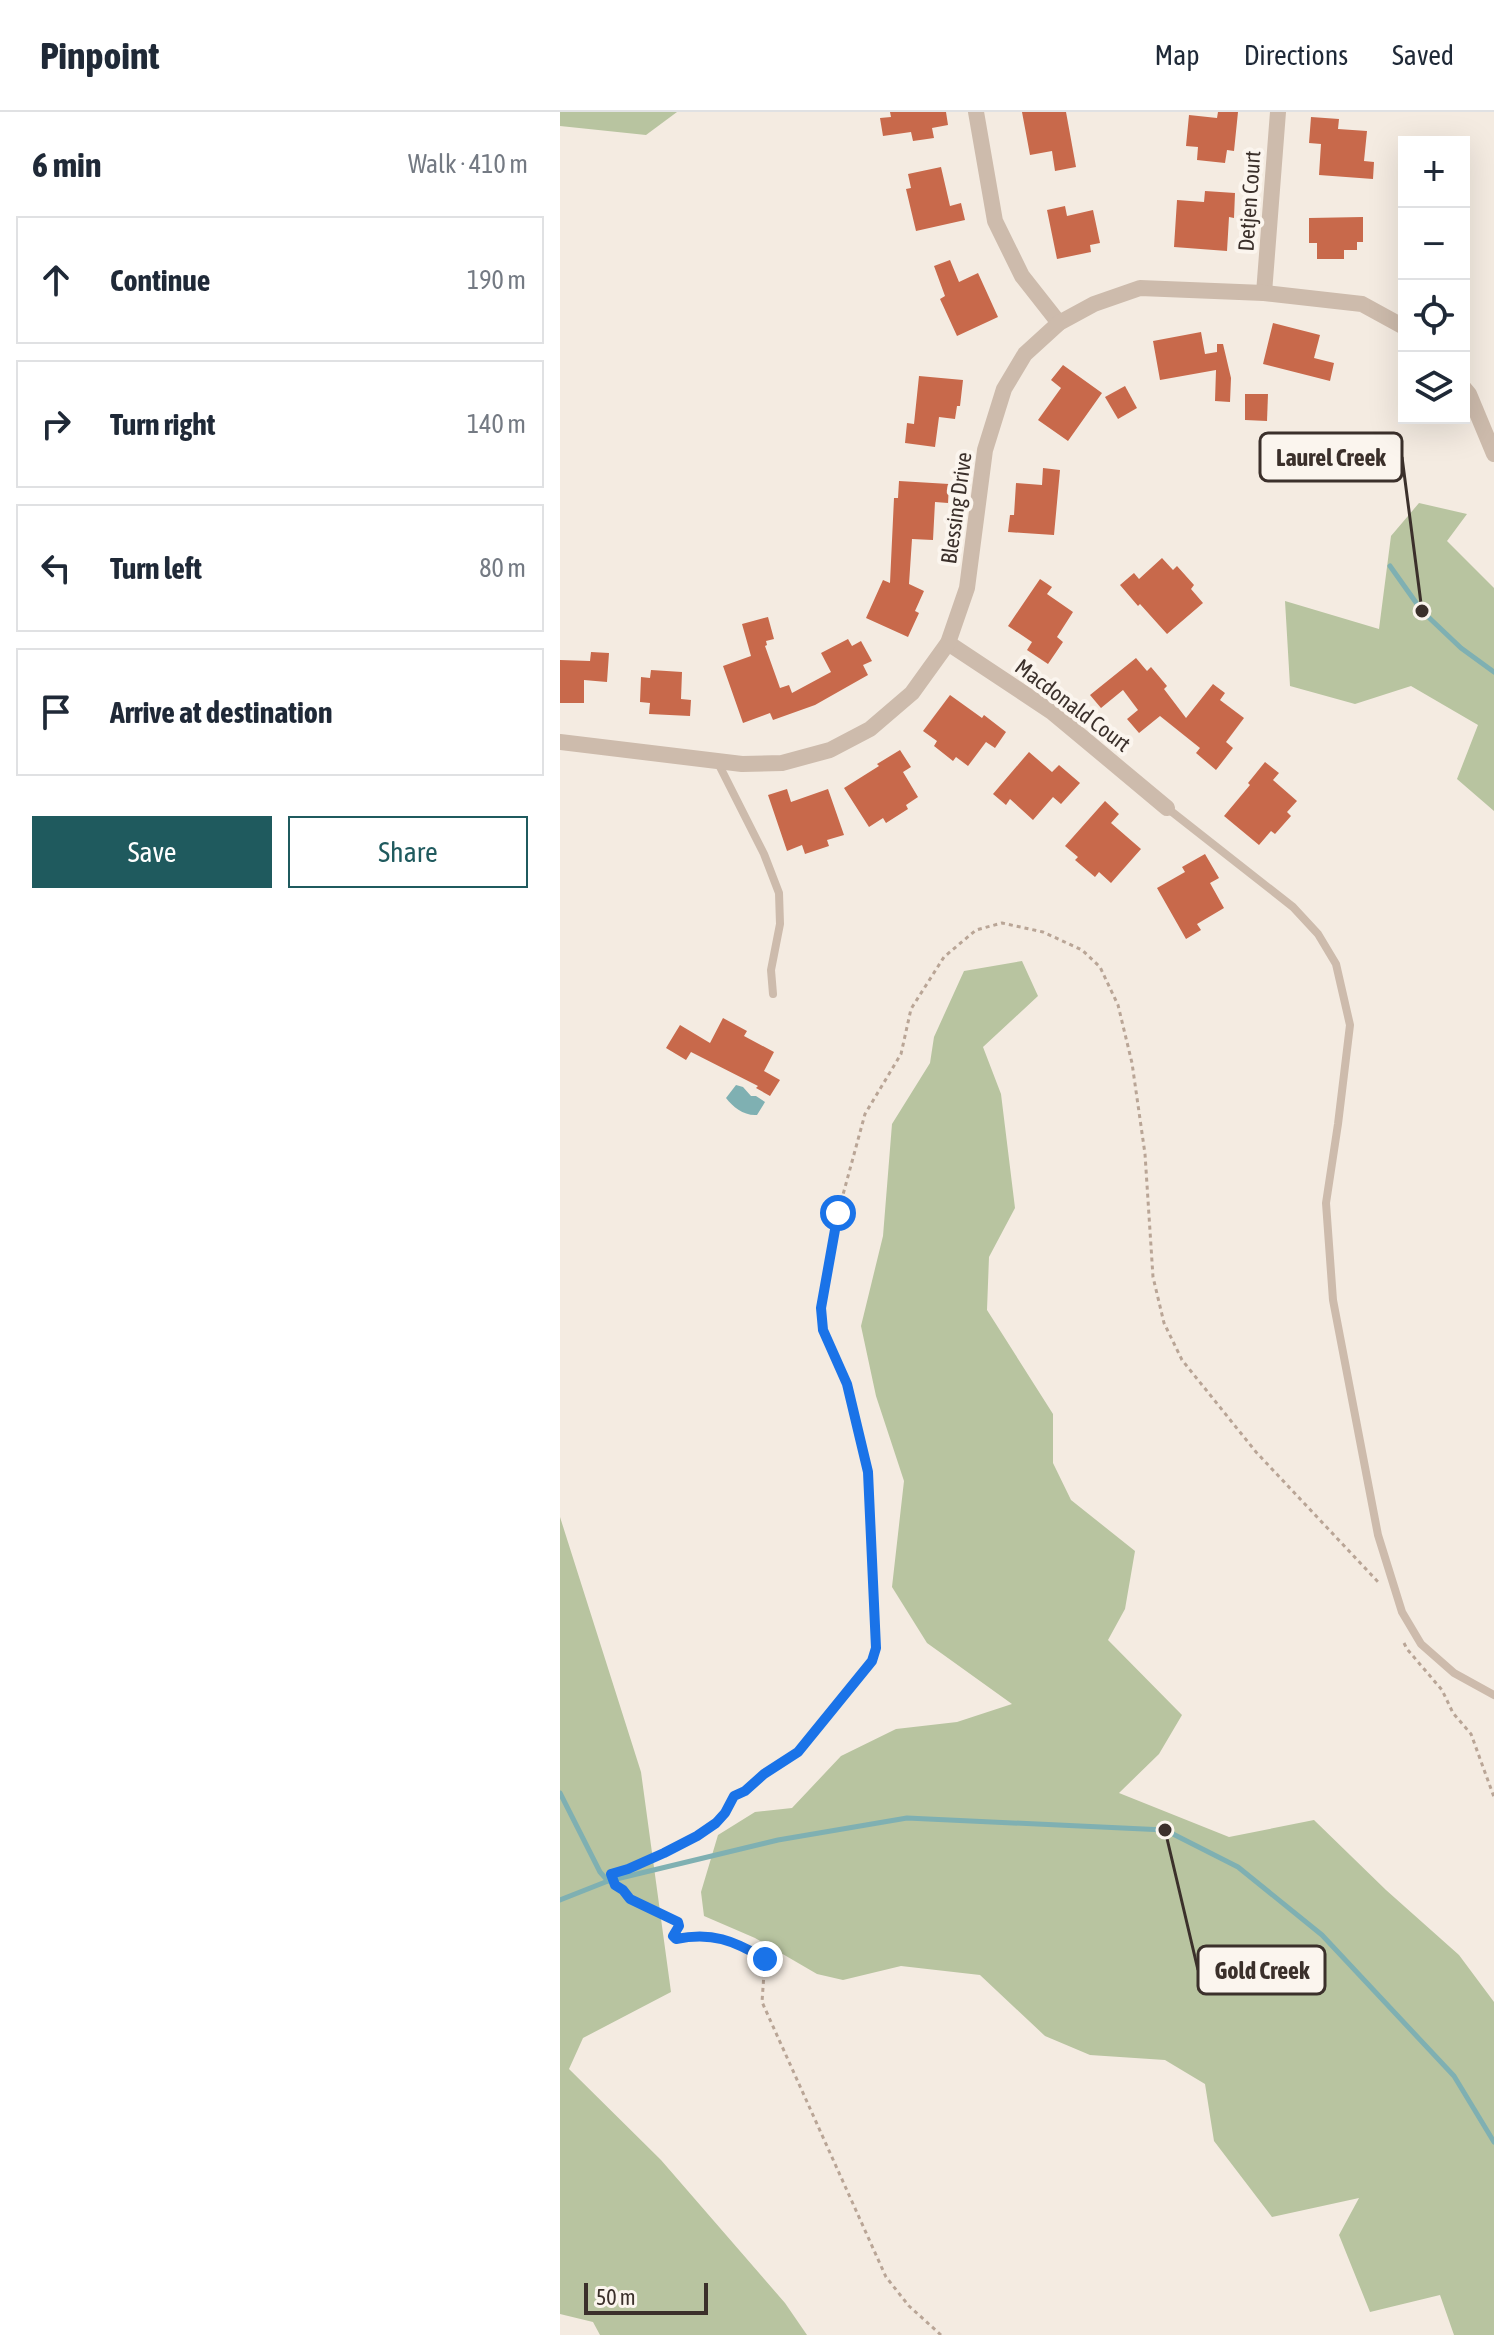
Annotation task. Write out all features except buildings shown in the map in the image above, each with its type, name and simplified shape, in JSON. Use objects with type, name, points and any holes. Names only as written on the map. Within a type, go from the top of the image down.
[{"type":"street","points":[[976,112],[995,221],[1022,276],[1059,323]]},
{"type":"street","name":"Detjen Court","points":[[1264,293],[1278,112]]},
{"type":"street","name":"Blessing Drive","points":[[560,742],[742,764],[782,763],[830,750],[870,729],[912,693],[948,643],[967,588],[985,450],[1004,389],[1025,354],[1059,323],[1094,304],[1140,288],[1264,293],[1362,304],[1398,324]]},
{"type":"street","points":[[1470,396],[1494,454]]},
{"type":"street","name":"Macdonald Court","points":[[948,643],[1052,712],[1167,808]]},
{"type":"lane","points":[[716,761],[764,854],[779,893],[780,924],[771,970],[773,994]]},
{"type":"lane","points":[[1167,808],[1293,907],[1318,934],[1336,964],[1350,1025],[1326,1203],[1333,1300],[1378,1535],[1402,1612],[1421,1644],[1454,1673],[1494,1695]]},
{"type":"path","points":[[941,2335],[909,2306],[886,2277],[762,2002],[765,1959],[744,1947],[700,1935],[676,1939],[673,1936],[678,1922],[630,1899],[615,1885],[611,1874],[664,1853],[716,1823],[734,1796],[798,1752],[872,1661],[876,1648],[868,1472],[847,1384],[823,1330],[821,1308],[838,1213],[865,1114],[901,1054],[911,1009],[944,957],[976,930],[1002,923],[1043,932],[1082,950],[1100,967],[1118,1005],[1132,1063],[1145,1154],[1153,1277],[1164,1323],[1182,1360],[1256,1452],[1382,1586]]},
{"type":"path","points":[[1403,1639],[1407,1649],[1442,1690],[1453,1713],[1471,1734],[1494,1797]]},
{"type":"green space","points":[[560,112],[677,112],[646,135],[560,126]]},
{"type":"green space","points":[[1419,503],[1467,514],[1447,541],[1494,588],[1494,811],[1457,779],[1478,725],[1411,686],[1355,704],[1290,686],[1285,601],[1379,629],[1391,536]]},
{"type":"green space","points":[[1022,961],[1038,996],[983,1047],[1001,1094],[1015,1208],[989,1257],[987,1310],[1053,1414],[1053,1463],[1071,1500],[1135,1551],[1125,1609],[1108,1640],[1182,1715],[1159,1754],[1119,1793],[1229,1837],[1314,1820],[1459,1955],[1494,2002],[1494,2335],[1454,2335],[1440,2295],[1370,2312],[1339,2235],[1359,2198],[1272,2217],[1214,2141],[1205,2084],[1165,2060],[1090,2055],[1045,2036],[980,1975],[901,1966],[843,1980],[817,1974],[755,1938],[704,1916],[701,1892],[718,1835],[755,1812],[792,1808],[841,1756],[896,1729],[957,1722],[1012,1704],[927,1643],[892,1587],[904,1481],[876,1396],[861,1326],[883,1236],[892,1124],[930,1063],[934,1037],[964,971]]},
{"type":"green space","points":[[560,1517],[641,1772],[671,1992],[583,2038],[569,2069],[661,2160],[785,2303],[807,2335],[600,2335],[593,2322],[560,2314]]},
{"type":"water","points":[[736,1085],[765,1102],[757,1115],[739,1110],[726,1098]]},
{"type":"waterway","points":[[1390,566],[1422,611],[1461,648],[1494,672]]},
{"type":"waterway","points":[[560,1793],[600,1872],[608,1881]]},
{"type":"waterway","points":[[560,1900],[608,1881],[778,1840],[907,1818],[1165,1830],[1238,1867],[1322,1935],[1454,2076],[1494,2142]]},
{"type":"place","name":"Laurel Creek","points":[[1422,611]]},
{"type":"place","name":"Gold Creek","points":[[1165,1830]]},
{"type":"route","points":[[765,1959],[744,1947],[700,1935],[676,1939],[673,1936],[678,1922],[630,1899],[615,1885],[611,1874],[664,1853],[716,1823],[734,1796],[798,1752],[872,1661],[876,1648],[868,1472],[847,1384],[823,1330],[821,1308],[838,1213]]}]
